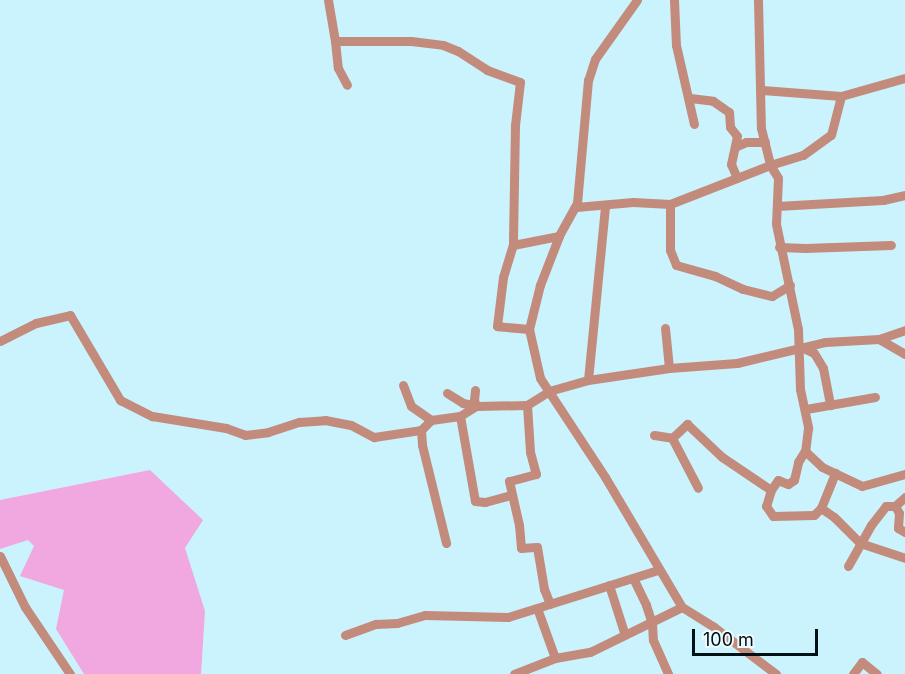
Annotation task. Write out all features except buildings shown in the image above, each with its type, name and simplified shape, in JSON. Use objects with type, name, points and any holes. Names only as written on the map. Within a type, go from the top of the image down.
[{"type":"street","points":[[328,0],[338,68],[347,86]]},
{"type":"street","points":[[637,0],[595,59],[588,80],[583,114],[583,157],[576,207],[559,236],[540,285],[529,329],[540,378],[605,477],[682,608],[714,627],[776,674]]},
{"type":"street","points":[[674,0],[675,45],[690,98],[694,124]]},
{"type":"street","points":[[758,0],[762,90],[761,128],[770,165],[778,178],[776,224],[779,247],[790,285],[800,347],[800,389],[806,409],[805,451],[798,462],[794,480],[789,484],[778,480],[771,490],[766,506],[773,516],[814,515],[821,508],[835,473]]},
{"type":"street","points":[[335,41],[411,41],[443,45],[458,51],[487,70],[520,82],[515,125],[513,245],[503,277],[496,326],[529,329]]},
{"type":"street","points":[[762,90],[841,96],[905,78]]},
{"type":"street","points":[[576,207],[633,202],[670,204],[770,165],[803,155],[831,135],[841,96]]},
{"type":"street","points":[[690,98],[712,101],[729,112],[730,128],[737,136],[730,164],[737,178]]},
{"type":"street","points":[[735,147],[746,142],[765,141]]},
{"type":"street","points":[[777,206],[883,200],[905,195]]},
{"type":"street","points":[[670,204],[670,250],[676,265],[714,276],[742,289],[772,296],[790,285]]},
{"type":"street","points":[[588,380],[605,206]]},
{"type":"street","points":[[513,245],[559,236]]},
{"type":"street","points":[[779,247],[891,245]]},
{"type":"street","points":[[0,341],[36,323],[70,315],[120,400],[152,416],[226,428],[245,435],[268,432],[299,422],[325,420],[351,425],[374,437],[421,430],[431,420],[460,416],[476,406]]},
{"type":"street","points":[[665,328],[669,368]]},
{"type":"street","points":[[447,393],[463,403],[476,406],[527,405],[549,391],[588,380],[669,368],[737,363],[800,347],[879,339],[905,330]]},
{"type":"street","points":[[879,339],[905,354]]},
{"type":"street","points":[[800,347],[814,353],[823,368],[830,405]]},
{"type":"street","points":[[403,386],[411,405],[431,420]]},
{"type":"street","points":[[475,390],[476,406]]},
{"type":"street","points":[[806,409],[875,397]]},
{"type":"street","points":[[527,405],[530,452],[536,474],[508,481],[519,525],[521,548],[537,547],[544,589],[550,604]]},
{"type":"street","points":[[460,416],[475,501],[485,502],[511,495]]},
{"type":"street","points":[[672,438],[687,424],[722,457],[771,490]]},
{"type":"street","points":[[421,430],[422,445],[446,543]]},
{"type":"street","points":[[654,435],[672,438]]},
{"type":"street","points":[[672,438],[698,488]]},
{"type":"street","points":[[805,451],[822,467],[862,486],[905,474]]},
{"type":"street","points":[[848,566],[860,543],[886,506],[895,506],[905,497]]},
{"type":"street","points":[[895,506],[899,513],[898,528],[905,532]]},
{"type":"street","points":[[821,508],[834,517],[860,543],[905,558]]},
{"type":"street","points":[[0,556],[25,607],[70,674]]},
{"type":"street","points":[[345,635],[376,624],[396,623],[417,616],[467,614],[508,617],[658,570]]},
{"type":"street","points":[[633,578],[652,623],[653,640],[668,674]]},
{"type":"street","points":[[609,585],[625,635]]},
{"type":"street","points":[[537,608],[555,658]]},
{"type":"street","points":[[514,674],[555,658],[590,652],[682,608]]},
{"type":"street","points":[[853,674],[862,662],[877,674]]},
{"type":"street","points":[[759,674],[763,664]]},
{"type":"shaded area","points":[[150,470],[203,520],[185,548],[205,611],[201,674],[84,674],[56,629],[64,590],[20,576],[34,546],[28,540],[0,549],[0,500]]}]
